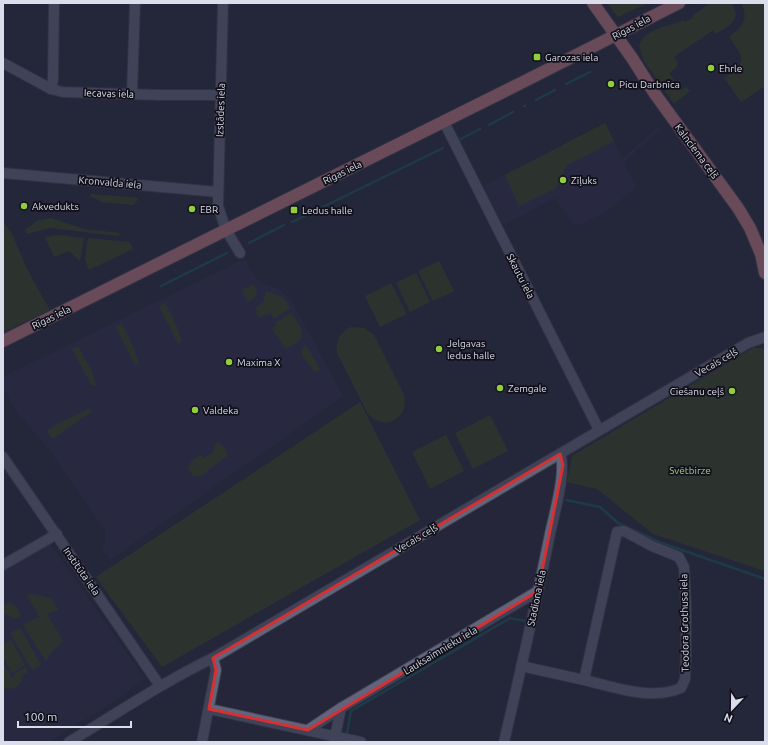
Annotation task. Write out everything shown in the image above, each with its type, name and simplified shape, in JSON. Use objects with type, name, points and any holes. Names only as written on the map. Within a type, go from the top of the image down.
[{"type":"main road","points":[[593,3],[616,36]]},
{"type":"main road","name":"Rīgas iela","points":[[3,341],[680,3]]},
{"type":"main road","name":"Kalnciema ceļš","points":[[616,36],[655,94],[738,208],[750,228],[761,254],[765,273]]},
{"type":"street","points":[[51,89],[53,80],[54,3]]},
{"type":"street","points":[[132,93],[135,3]]},
{"type":"street","name":"Izstādes iela","points":[[223,3],[218,206],[226,230],[240,253]]},
{"type":"street","name":"Iecavas iela","points":[[3,63],[51,89],[63,92],[221,95]]},
{"type":"street","name":"Skautu iela","points":[[444,122],[599,430]]},
{"type":"street","name":"Kronvalda iela","points":[[3,172],[218,192]]},
{"type":"street","name":"Vecais ceļš","points":[[69,742],[160,686],[213,658],[748,343],[765,337]]},
{"type":"street","name":"Stadiona iela","points":[[504,742],[559,492],[563,465],[560,454]]},
{"type":"street","name":"Institūta iela","points":[[3,457],[160,686]]},
{"type":"street","name":"Teodora Grothusa iela","points":[[521,666],[642,693],[656,694],[682,688],[685,679],[686,604],[684,567],[679,557],[652,546],[624,531],[617,532],[584,680]]},
{"type":"street","points":[[3,565],[57,534]]},
{"type":"street","name":"Lauksaimnieku iela","points":[[308,730],[341,708],[538,591]]},
{"type":"street","points":[[202,742],[216,670],[213,658]]},
{"type":"street","points":[[335,739],[341,708]]},
{"type":"street","points":[[209,709],[308,730],[335,739],[361,742]]},
{"type":"highlighted area","points":[[560,454],[563,465],[538,591],[308,730],[209,709],[216,670],[213,658]]},
{"type":"shaded area","name":"Zīļuks","points":[[605,123],[622,159],[659,126],[661,129],[624,162],[636,188],[601,215],[575,226],[555,198],[503,225],[483,186]]},
{"type":"shaded area","points":[[244,259],[259,282],[280,290],[291,300],[343,396],[110,560],[102,549],[105,544],[105,530],[48,448],[17,412],[3,387],[3,377]]},
{"type":"shaded area","points":[[50,544],[145,679],[99,711],[49,742],[3,742],[3,570]]},
{"type":"green space","points":[[607,3],[648,3],[618,17]]},
{"type":"green space","points":[[710,3],[732,3],[736,14],[735,18],[726,28],[716,34],[713,30],[674,57],[678,63],[676,68],[669,73],[681,90],[686,87],[690,91],[674,104],[644,61],[639,46],[647,35],[658,29],[684,20],[685,22],[693,18],[692,16]]},
{"type":"green space","points":[[741,3],[765,3],[765,86],[741,102],[724,78],[738,67],[741,60],[741,56],[730,36],[743,22],[744,14]]},
{"type":"green space","points":[[605,123],[614,141],[567,165],[556,188],[519,206],[505,175]]},
{"type":"green space","points":[[91,194],[139,198],[134,205],[102,202],[90,196]]},
{"type":"green space","points":[[51,218],[84,229],[120,233],[119,236],[50,228],[27,234],[25,230],[38,220]]},
{"type":"green space","points":[[3,221],[12,234],[28,271],[50,310],[3,332]]},
{"type":"green space","points":[[58,235],[84,238],[80,261],[69,251],[54,257],[45,237]]},
{"type":"green space","points":[[88,238],[130,242],[133,249],[89,270],[85,260]]},
{"type":"green space","points":[[439,261],[454,291],[433,301],[418,271]]},
{"type":"green space","points":[[416,273],[430,302],[410,312],[396,283]]},
{"type":"green space","points":[[391,283],[407,314],[380,327],[365,296]]},
{"type":"green space","points":[[252,285],[255,287],[257,293],[249,302],[247,301],[242,290]]},
{"type":"green space","points":[[266,291],[283,297],[290,308],[274,319],[271,313],[259,317],[255,309],[264,301]]},
{"type":"green space","points":[[165,303],[177,327],[182,342],[178,344],[159,306]]},
{"type":"green space","points":[[291,313],[300,326],[302,336],[300,340],[286,349],[272,328],[276,326],[275,323]]},
{"type":"green space","points":[[122,324],[134,349],[139,364],[135,365],[116,327]]},
{"type":"green space","points":[[351,327],[364,328],[374,335],[404,395],[405,403],[403,411],[394,420],[382,422],[368,414],[337,353],[339,337],[344,331]]},
{"type":"green space","points":[[78,346],[91,370],[96,385],[92,386],[72,349]]},
{"type":"green space","points":[[305,346],[319,368],[318,372],[314,371],[302,355],[302,349]]},
{"type":"green space","name":"Svētbirze","points":[[753,348],[762,348],[765,352],[765,571],[653,534],[597,489],[567,482],[572,456]]},
{"type":"green space","points":[[360,402],[420,520],[162,667],[96,577]]},
{"type":"green space","points":[[90,408],[92,411],[53,439],[47,432],[53,426]]},
{"type":"green space","points":[[490,415],[508,451],[473,469],[455,433]]},
{"type":"green space","points":[[446,435],[464,471],[430,489],[412,452]]},
{"type":"green space","points":[[216,443],[219,443],[224,447],[227,452],[227,456],[199,477],[193,476],[188,468],[190,463],[201,455],[204,458],[214,452],[214,446]]},
{"type":"green space","points":[[30,594],[51,598],[59,610],[47,614],[63,641],[52,651],[46,661],[23,625],[43,615],[39,616],[27,595]]},
{"type":"green space","points":[[10,602],[14,607],[16,606],[21,616],[16,619],[3,613],[3,605]]},
{"type":"green space","points":[[20,628],[41,665],[32,670],[10,633]]},
{"type":"green space","points":[[11,640],[25,665],[12,673],[3,657],[3,645]]},
{"type":"green space","points":[[3,665],[9,671],[11,678],[15,677],[14,674],[26,667],[28,672],[23,675],[21,682],[16,687],[10,689],[3,688]]},
{"type":"waterway","points":[[566,84],[590,72]]},
{"type":"waterway","points":[[536,100],[555,90]]},
{"type":"waterway","points":[[489,125],[513,112]]},
{"type":"waterway","points":[[459,140],[480,129]]},
{"type":"waterway","points":[[292,222],[443,148]]},
{"type":"waterway","points":[[249,243],[284,225]]},
{"type":"waterway","points":[[161,286],[227,253]]},
{"type":"waterway","points":[[566,500],[600,507],[618,523],[626,527]]},
{"type":"waterway","points":[[631,529],[659,542],[765,579]]},
{"type":"waterway","points":[[347,733],[351,711],[510,618],[525,621]]},
{"type":"place","name":"Garozas iela","points":[[537,57]]},
{"type":"place","name":"Ehrle","points":[[711,68]]},
{"type":"place","name":"Picu Darbnīca","points":[[611,84]]},
{"type":"place","name":"Zīļuks","points":[[563,180]]},
{"type":"place","name":"Akvedukts","points":[[24,206]]},
{"type":"place","name":"EBR","points":[[192,209]]},
{"type":"place","name":"Ledus halle","points":[[294,210]]},
{"type":"place","name":"Jelgavas ledus halle","points":[[439,349]]},
{"type":"place","name":"Maxima X","points":[[229,362]]},
{"type":"place","name":"Zemgale","points":[[500,388]]},
{"type":"place","name":"Ciešanu ceļš","points":[[732,391]]},
{"type":"place","name":"Valdeka","points":[[195,410]]}]
